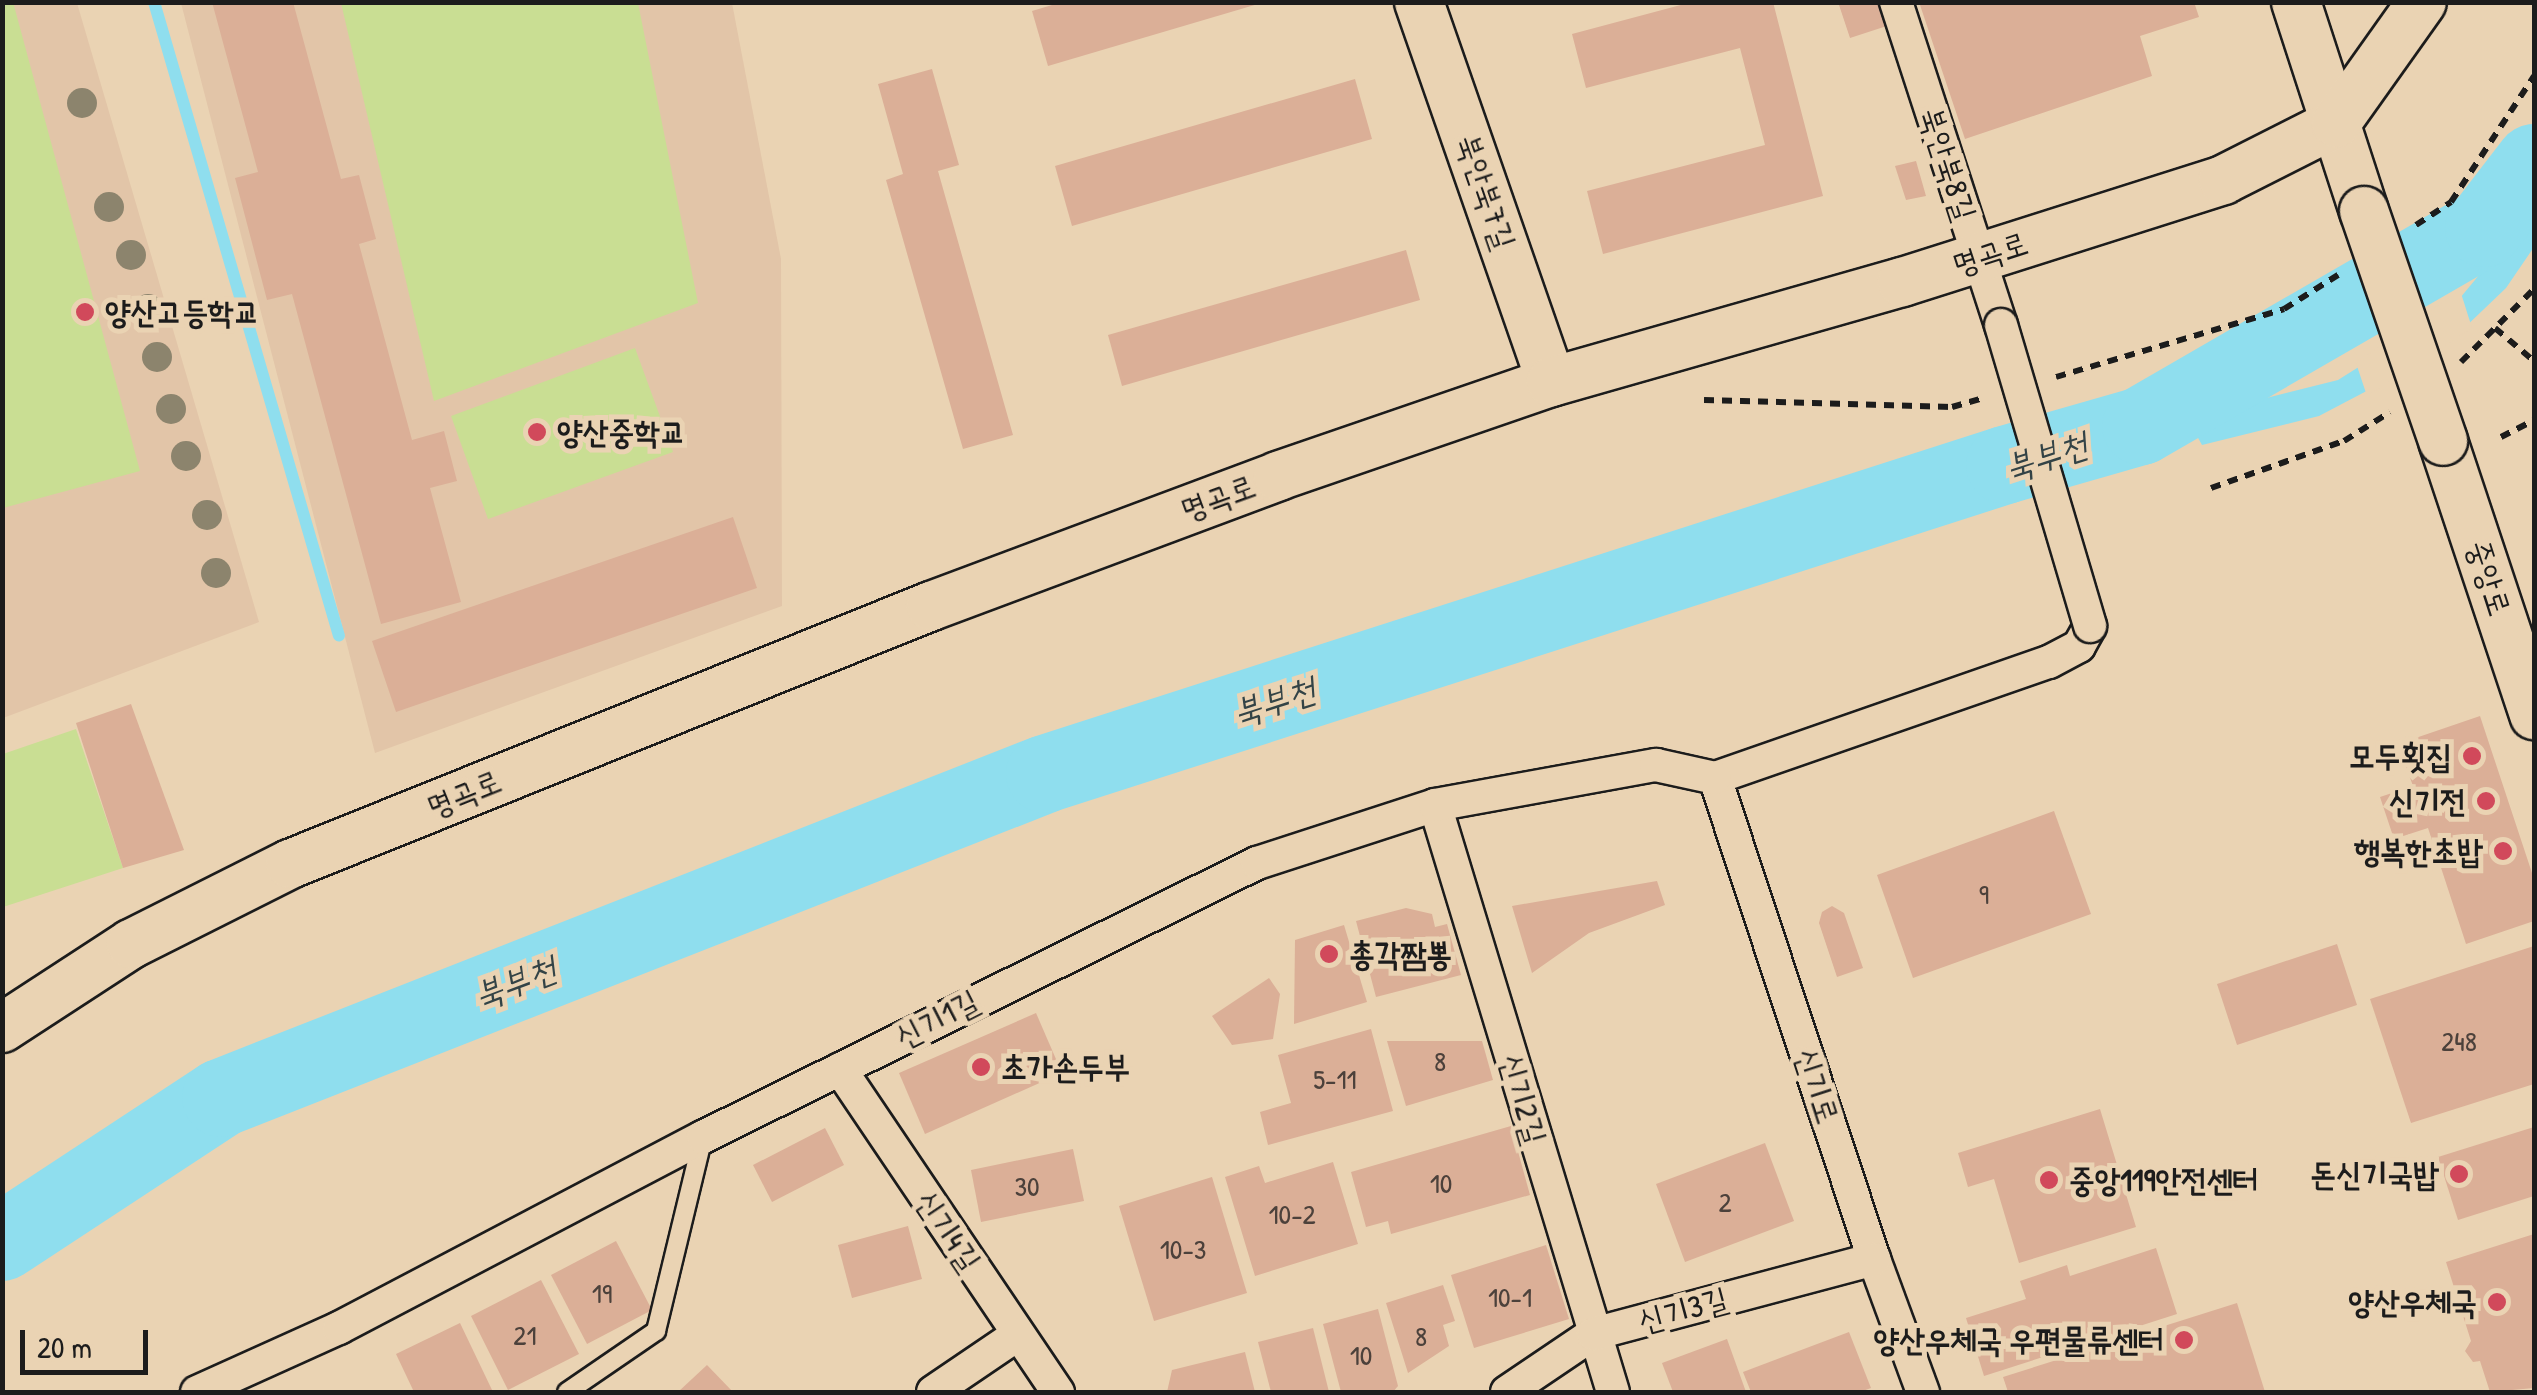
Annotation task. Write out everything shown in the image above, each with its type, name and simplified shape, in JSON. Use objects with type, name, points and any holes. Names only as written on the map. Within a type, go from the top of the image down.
[{"type":"main road","name":"북안북7길","points":[[1419,2],[1551,382]]},
{"type":"main road","points":[[2296,2],[2336,122],[2382,223]]},
{"type":"main road","name":"명곡로","points":[[2,1028],[131,944],[290,864],[931,606],[1278,476],[1551,382],[1978,257],[2223,180],[2336,122],[2422,2]]},
{"type":"main road","name":"중앙로","points":[[2382,223],[2443,442],[2534,715]]},
{"type":"street","name":"북안북8길","points":[[1715,778],[2049,662],[2079,646],[2090,626],[2000,325],[1896,2]]},
{"type":"street","name":"신기1길","points":[[197,1392],[339,1328],[704,1136],[1257,862],[1434,805],[1656,765],[1715,778]]},
{"type":"street","name":"신기로","points":[[1715,778],[1874,1259],[1923,1392]]},
{"type":"street","name":"신기2길","points":[[1434,805],[1613,1392]]},
{"type":"street","name":"신기4길","points":[[840,1069],[1058,1392]]},
{"type":"street","name":"신기3길","points":[[1507,1392],[1593,1334],[1874,1259]]},
{"type":"street","points":[[933,1392],[1017,1335]]},
{"type":"lane","points":[[567,1392],[656,1331],[704,1136]]},
{"type":"path","points":[[2382,223],[2450,202],[2534,76]]},
{"type":"path","points":[[2044,380],[2284,310],[2351,266]]},
{"type":"path","points":[[2495,328],[2534,362]]},
{"type":"path","points":[[1704,400],[1952,407],[1989,396]]},
{"type":"path","points":[[2501,437],[2534,420]]},
{"type":"shaded area","name":"양산고등학교","points":[[3,3],[77,3],[259,622],[3,718]]},
{"type":"shaded area","name":"양산중학교","points":[[181,3],[732,3],[781,259],[782,606],[375,753]]},
{"type":"green space","points":[[13,2],[140,471],[3,508],[2,3]]},
{"type":"green space","points":[[341,3],[638,3],[698,303],[434,401]]},
{"type":"green space","points":[[635,348],[673,452],[488,519],[451,416]]},
{"type":"green space","points":[[76,729],[123,868],[3,907],[3,754]]},
{"type":"water","points":[[2534,209],[2534,247],[2506,288],[2460,332],[2378,385],[2319,416],[2202,445],[2187,418],[2338,380],[2460,298]]},
{"type":"pier","points":[[2460,290],[2472,328],[2367,396],[2356,363]]},
{"type":"building","points":[[212,2],[293,2],[341,179],[359,175],[376,239],[359,244],[412,440],[444,431],[457,481],[430,488],[461,602],[381,624],[292,294],[267,300],[235,178],[258,172]]},
{"type":"building","points":[[1062,2],[1258,4],[1048,66],[1032,11]]},
{"type":"building","points":[[1692,2],[1773,2],[1823,196],[1603,254],[1587,191],[1765,145],[1740,48],[1586,88],[1572,34]]},
{"type":"building","points":[[1838,2],[1892,2],[1899,22],[1850,38]]},
{"type":"building","points":[[1919,2],[2194,2],[2199,17],[2140,36],[2152,76],[1965,139]]},
{"type":"building","points":[[932,69],[959,165],[938,171],[1013,435],[963,449],[886,180],[903,174],[878,84]]},
{"type":"building","points":[[1355,79],[1372,139],[1072,226],[1055,166]]},
{"type":"building","points":[[1916,161],[1926,196],[1906,200],[1895,166]]},
{"type":"building","points":[[1406,250],[1420,300],[1122,386],[1108,335]]},
{"type":"building","points":[[733,517],[757,588],[396,712],[372,641]]},
{"type":"building","points":[[131,704],[184,850],[123,868],[76,723]]},
{"type":"building","points":[[2480,716],[2534,879],[2534,921],[2466,944],[2428,828],[2394,839],[2380,797],[2413,786],[2398,744]]},
{"type":"building","points":[[2054,811],[2091,914],[1913,978],[1877,875]]},
{"type":"building","points":[[1657,881],[1665,905],[1589,933],[1532,973],[1512,906]]},
{"type":"building","points":[[1832,906],[1844,913],[1863,968],[1837,977],[1819,923],[1822,912]]},
{"type":"building","points":[[1406,908],[1432,914],[1435,927],[1447,924],[1461,975],[1376,997],[1356,921]]},
{"type":"building","points":[[1344,925],[1367,1002],[1294,1024],[1295,940]]},
{"type":"building","points":[[2337,944],[2357,1005],[2237,1045],[2217,984]]},
{"type":"building","points":[[2534,946],[2534,1084],[2411,1123],[2370,999]]},
{"type":"building","points":[[1269,978],[1280,994],[1273,1039],[1232,1045],[1212,1016]]},
{"type":"building","points":[[1036,1013],[1062,1073],[925,1134],[899,1073]]},
{"type":"building","points":[[1371,1029],[1393,1111],[1268,1145],[1260,1112],[1291,1103],[1278,1055]]},
{"type":"building","points":[[1387,1041],[1482,1041],[1493,1080],[1406,1106]]},
{"type":"building","points":[[2100,1109],[2136,1227],[2019,1263],[1994,1179],[1968,1187],[1958,1153]]},
{"type":"building","points":[[1511,1126],[1530,1195],[1391,1234],[1388,1221],[1366,1227],[1351,1172]]},
{"type":"building","points":[[2534,1127],[2534,1196],[2458,1220],[2438,1157]]},
{"type":"building","points":[[825,1128],[844,1165],[772,1202],[753,1165]]},
{"type":"building","points":[[1765,1143],[1794,1221],[1685,1262],[1656,1184]]},
{"type":"building","points":[[1073,1149],[1084,1201],[981,1222],[971,1170]]},
{"type":"building","points":[[1333,1162],[1358,1244],[1255,1276],[1225,1177],[1259,1166],[1265,1183]]},
{"type":"building","points":[[1212,1177],[1247,1293],[1154,1321],[1119,1206]]},
{"type":"building","points":[[908,1226],[922,1279],[852,1298],[838,1245]]},
{"type":"building","name":"양산우체국","points":[[2534,1234],[2534,1388],[2490,1392],[2480,1361],[2473,1362],[2465,1351],[2471,1341],[2446,1262]]},
{"type":"building","points":[[616,1241],[652,1310],[587,1344],[551,1275]]},
{"type":"building","points":[[1546,1245],[1569,1319],[1474,1348],[1451,1275]]},
{"type":"building","points":[[2156,1248],[2177,1314],[1984,1376],[1966,1318],[2026,1299],[2020,1281],[2067,1265],[2070,1276]]},
{"type":"building","points":[[541,1280],[579,1354],[508,1390],[471,1316]]},
{"type":"building","points":[[1443,1285],[1455,1321],[1443,1325],[1449,1346],[1408,1373],[1386,1303]]},
{"type":"building","name":"양산우체국 우편물류센터","points":[[2237,1303],[2265,1392],[2008,1392],[2003,1377]]},
{"type":"building","points":[[1378,1309],[1398,1386],[1393,1392],[1341,1392],[1323,1324]]},
{"type":"building","points":[[460,1323],[493,1392],[414,1392],[396,1354]]},
{"type":"building","points":[[1313,1328],[1329,1392],[1271,1392],[1258,1342]]},
{"type":"building","points":[[1849,1332],[1871,1388],[1860,1392],[1751,1392],[1743,1372]]},
{"type":"building","points":[[1727,1339],[1746,1392],[1673,1392],[1662,1363]]},
{"type":"building","points":[[1245,1352],[1255,1392],[1167,1392],[1172,1370]]},
{"type":"building","points":[[707,1365],[733,1392],[678,1392]]},
{"type":"waterway","points":[[154,2],[339,636]]},
{"type":"waterway","name":"북부천","points":[[2,1242],[221,1098],[1045,774],[2005,465],[2141,426],[2484,228],[2534,163]]},
{"type":"place","name":"양산고등학교","points":[[85,312]]},
{"type":"place","name":"양산중학교","points":[[537,432]]},
{"type":"place","name":"모두횟집","points":[[2472,756]]},
{"type":"place","name":"신기전","points":[[2486,801]]},
{"type":"place","name":"행복한초밥","points":[[2503,851]]},
{"type":"place","name":"총각짬뽕","points":[[1329,954]]},
{"type":"place","name":"초가손두부","points":[[981,1067]]},
{"type":"place","name":"돈신기국밥","points":[[2459,1174]]},
{"type":"place","name":"중앙119안전센터","points":[[2049,1180]]},
{"type":"place","name":"양산우체국","points":[[2497,1302]]},
{"type":"place","name":"양산우체국 우편물류센터","points":[[2184,1340]]}]
